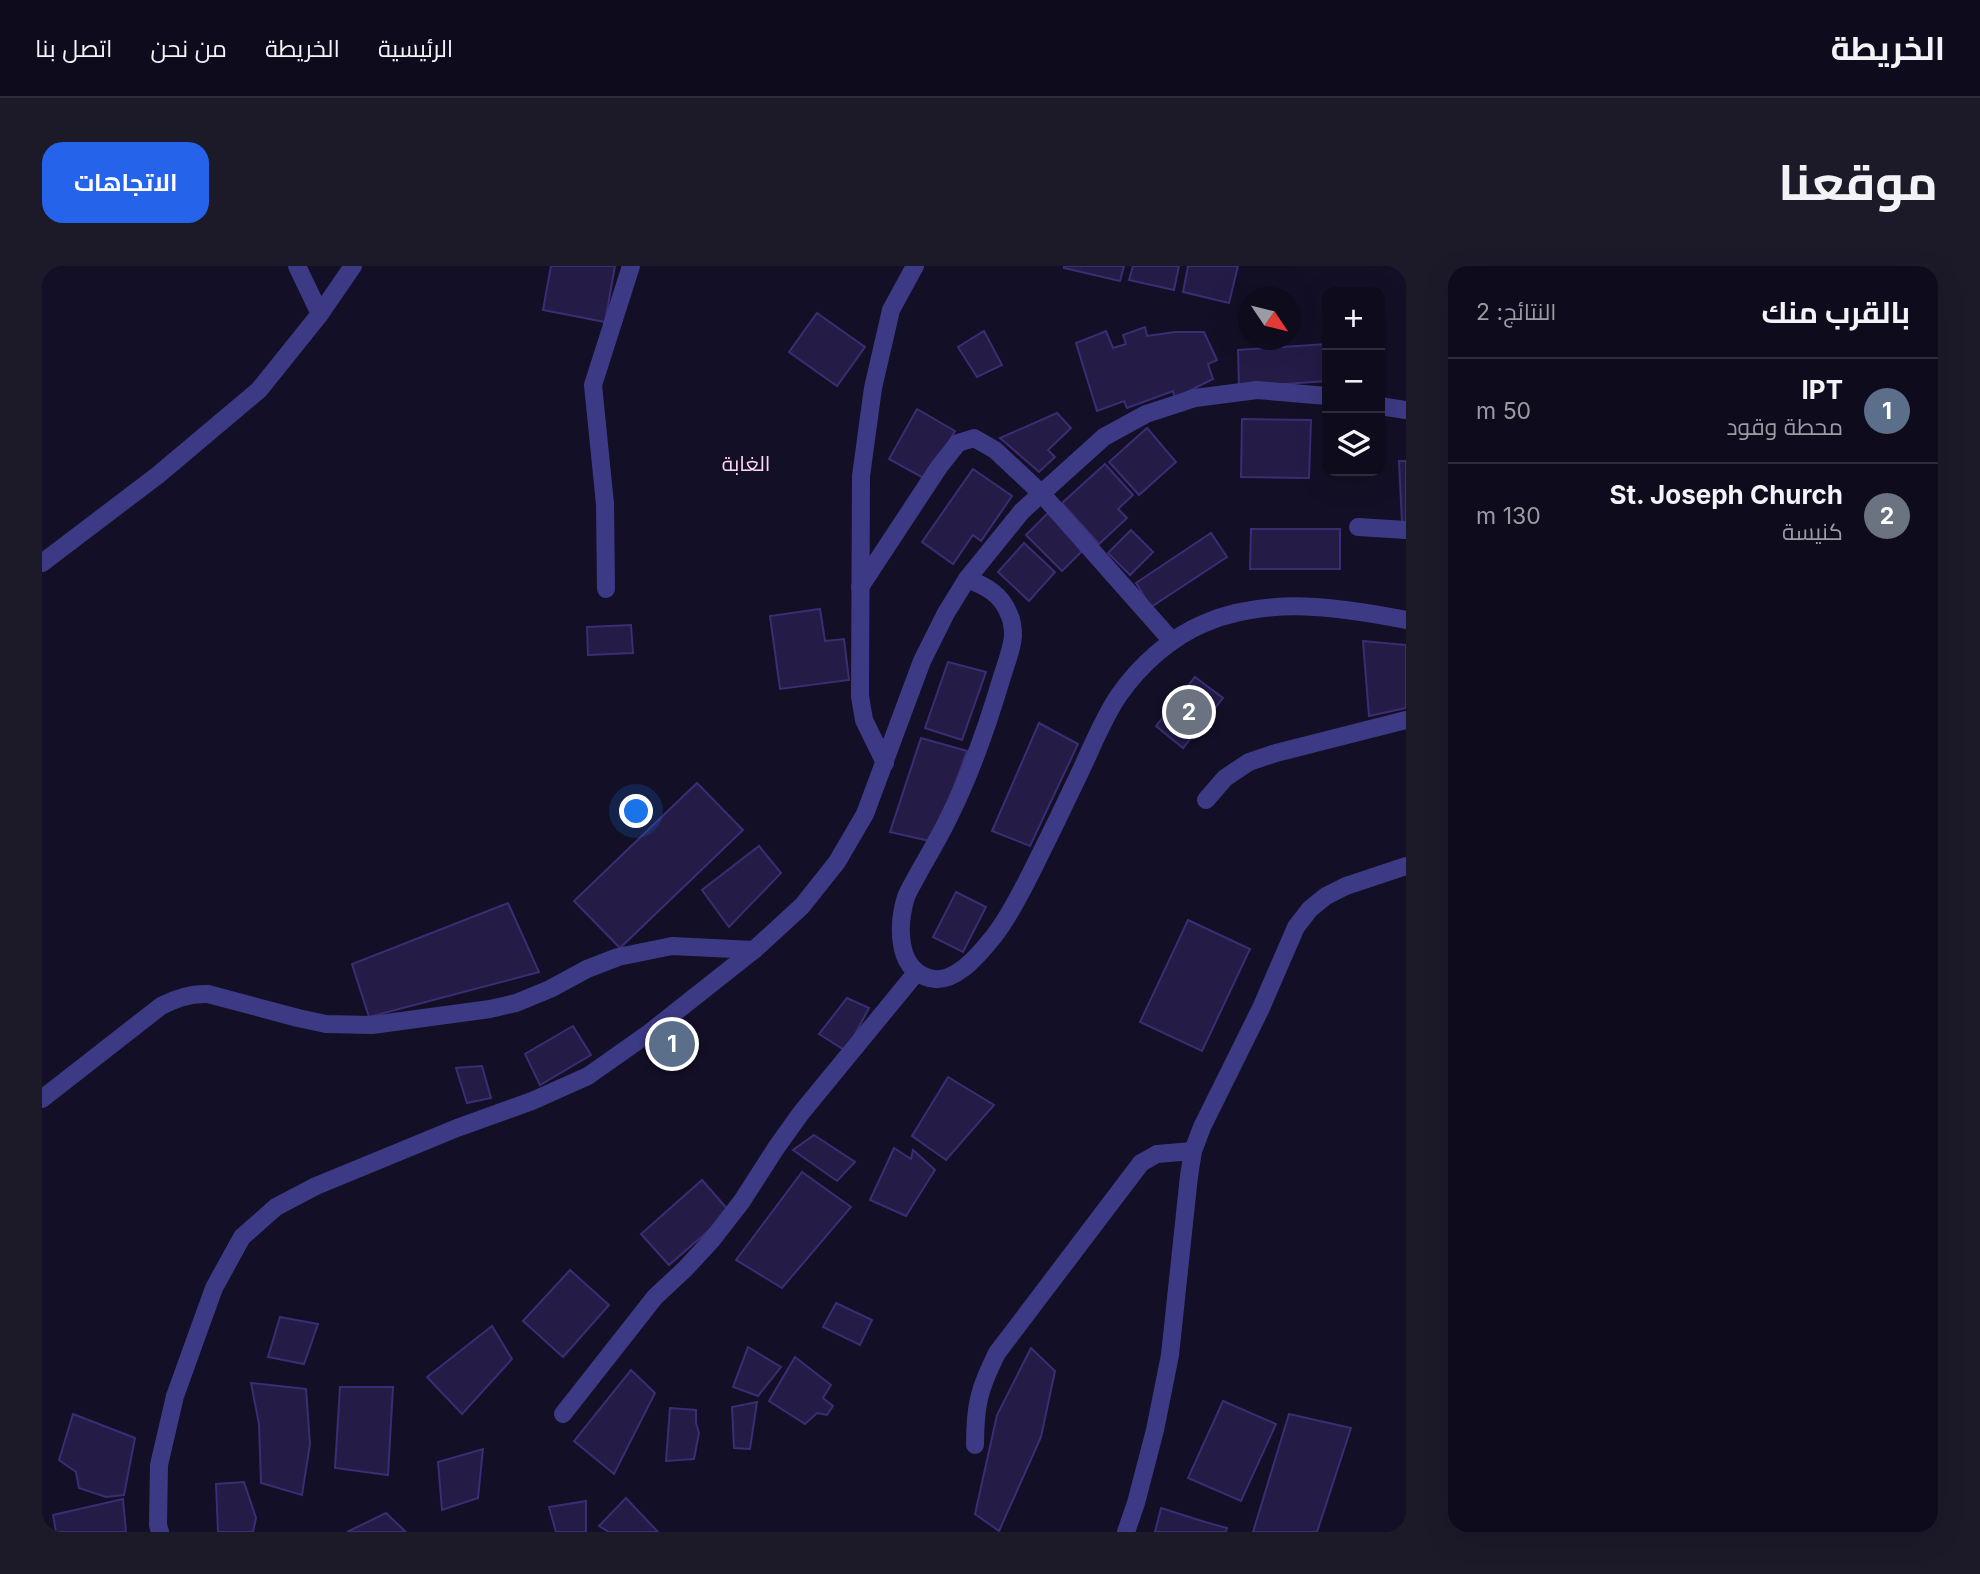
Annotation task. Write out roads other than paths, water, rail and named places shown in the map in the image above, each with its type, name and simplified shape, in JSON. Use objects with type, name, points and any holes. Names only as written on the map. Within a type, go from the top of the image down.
[{"type":"street","points":[[297,266],[320,314]]},
{"type":"street","points":[[42,563],[158,475],[259,390],[320,314],[352,266]]},
{"type":"street","points":[[606,589],[605,504],[593,386],[631,266]]},
{"type":"street","points":[[885,763],[864,720],[860,696],[861,477],[873,388],[891,310],[915,266]]},
{"type":"street","points":[[160,1532],[159,1465],[175,1396],[214,1288],[242,1237],[276,1207],[316,1186],[457,1128],[532,1101],[588,1076],[649,1033],[754,950],[802,905],[837,862],[865,814],[922,661],[967,579],[1022,511],[1104,437],[1146,414],[1195,398],[1257,390],[1322,396]]},
{"type":"street","points":[[1385,407],[1406,410]]},
{"type":"street","points":[[860,587],[939,467],[958,443],[974,438],[995,450],[1041,493],[1172,640]]},
{"type":"street","points":[[1358,527],[1406,530]]},
{"type":"street","points":[[967,579],[985,586],[1001,598],[1010,615],[1013,635],[992,709],[972,764],[949,817],[907,895],[901,916],[905,958],[916,973],[929,979],[942,979],[957,973],[994,936],[1041,853],[1100,728],[1119,695],[1143,666],[1172,640],[1205,622],[1241,612],[1303,605],[1406,620]]},
{"type":"street","points":[[1206,800],[1225,778],[1249,762],[1406,720]]},
{"type":"street","points":[[1126,1532],[1155,1430],[1170,1354],[1189,1176],[1193,1151],[1202,1126],[1261,1008],[1296,927],[1310,909],[1326,896],[1346,886],[1406,866]]},
{"type":"street","points":[[42,1099],[160,1006],[179,997],[197,993],[326,1024],[372,1026],[516,1003],[618,957],[658,948],[672,946],[754,950]]},
{"type":"street","points":[[563,1413],[655,1297],[711,1241],[742,1201],[801,1113],[916,973]]},
{"type":"street","points":[[975,1445],[975,1413],[983,1382],[997,1353],[1141,1163],[1157,1154],[1193,1151]]},
{"type":"place","name":"St. Joseph Church","points":[[1189,712]]},
{"type":"place","name":"IPT","points":[[672,1044]]},
{"type":"district","name":"الغابة","points":[[746,463]]}]
